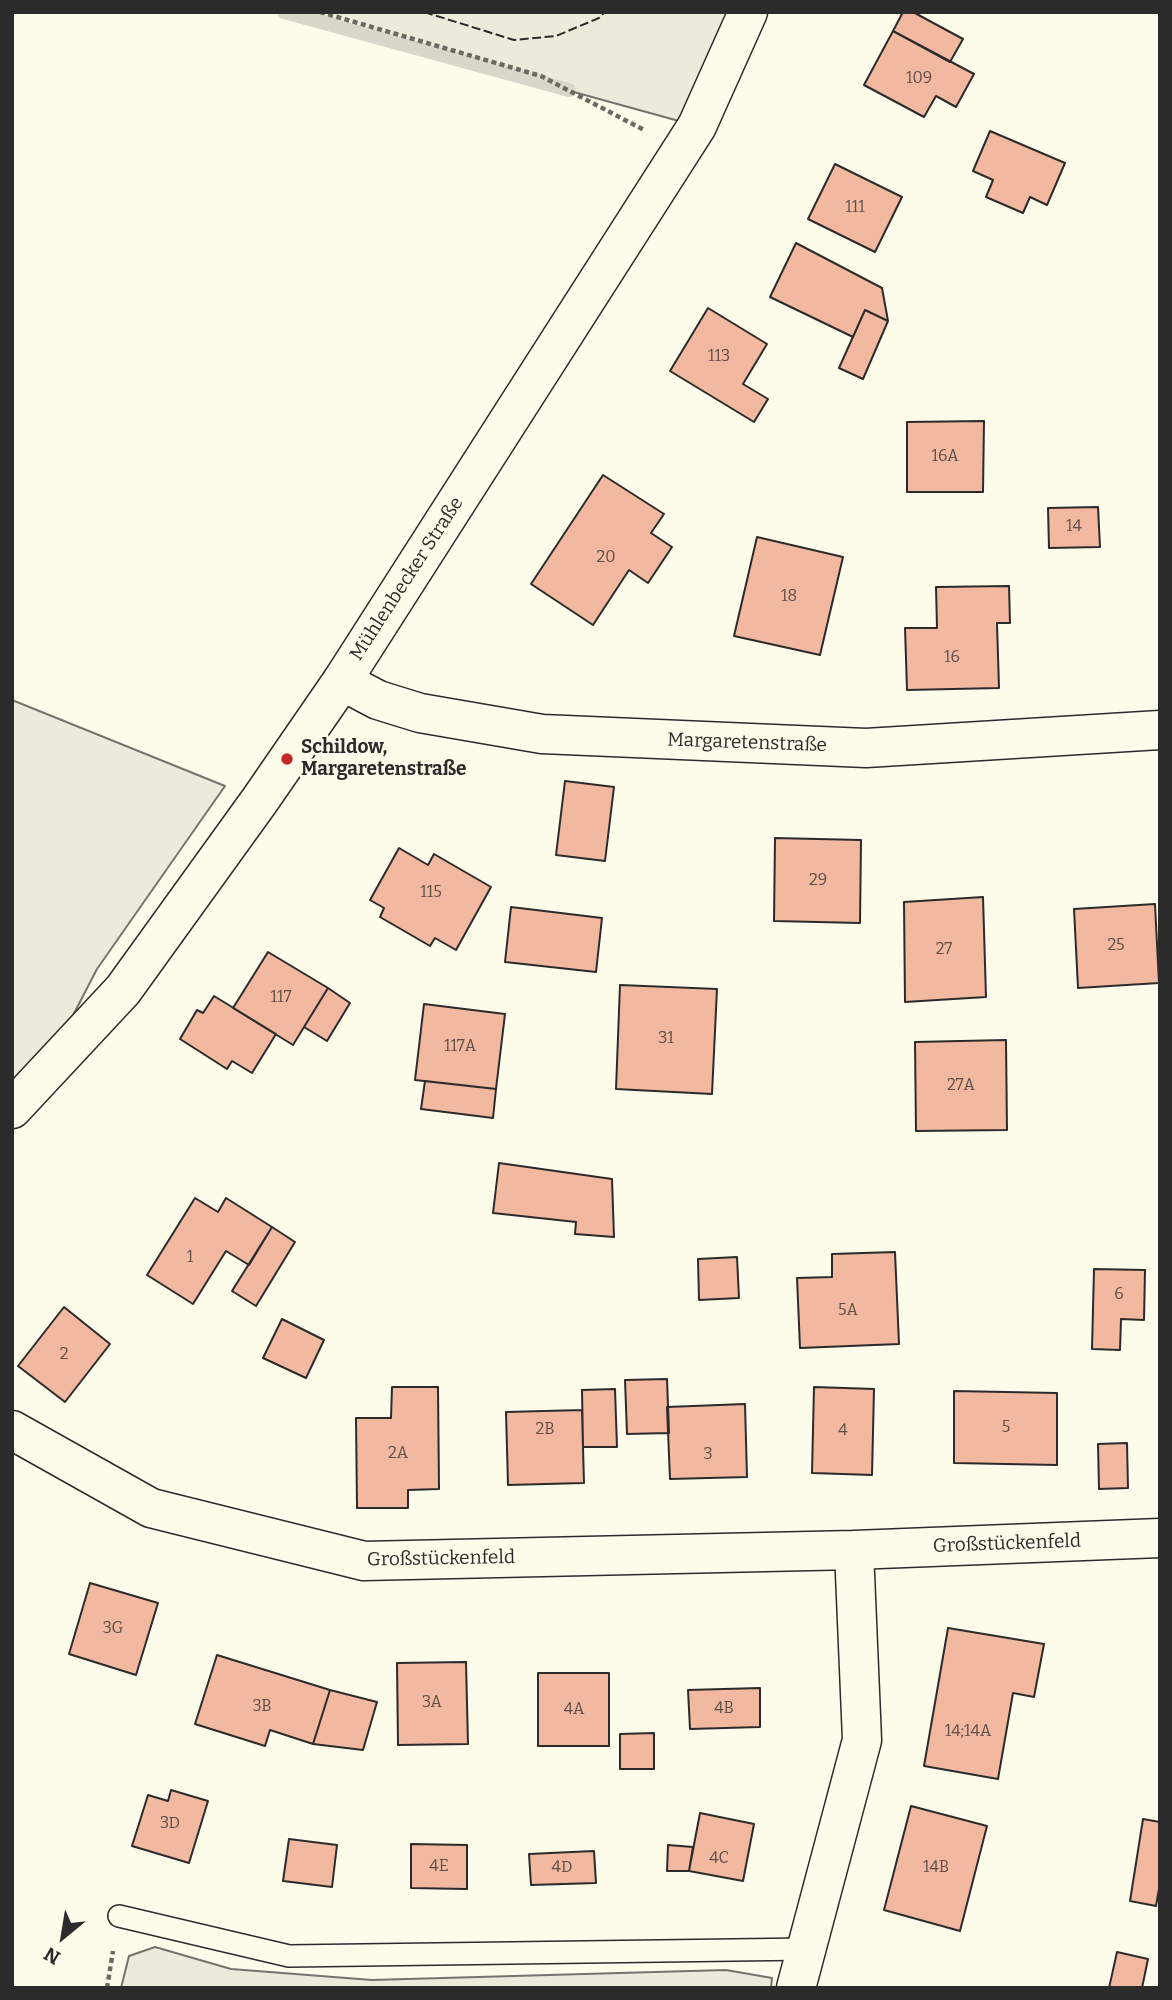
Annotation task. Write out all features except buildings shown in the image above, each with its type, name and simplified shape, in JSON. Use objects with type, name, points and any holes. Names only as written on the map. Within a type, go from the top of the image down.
[{"type":"street","name":"Mühlenbecker Straße","points":[[12,1109],[123,990],[342,681],[697,126],[748,12]]},
{"type":"street","name":"Margaretenstraße","points":[[342,681],[378,700],[420,713],[542,734],[866,748],[1160,730]]},
{"type":"street","name":"Großstückenfeld","points":[[12,1430],[151,1508],[364,1561],[854,1550],[1160,1538]]},
{"type":"street","points":[[796,1988],[862,1740],[854,1550]]},
{"type":"lane","points":[[119,1916],[289,1956],[808,1949]]},
{"type":"path","points":[[320,12],[541,76],[682,150]]},
{"type":"shaded area","points":[[284,12],[747,12],[697,126]]},
{"type":"shaded area","points":[[12,700],[225,786],[97,969],[39,1081],[12,1109]]},
{"type":"shaded area","points":[[155,1947],[231,1969],[372,1980],[726,1970],[772,1978],[771,1988],[121,1988],[129,1956]]},
{"type":"waterway","points":[[284,12],[569,90]]},
{"type":"fence","points":[[424,12],[514,40],[556,36],[599,18],[605,12]]},
{"type":"place","name":"Schildow, Margaretenstraße","points":[[287,759]]}]
